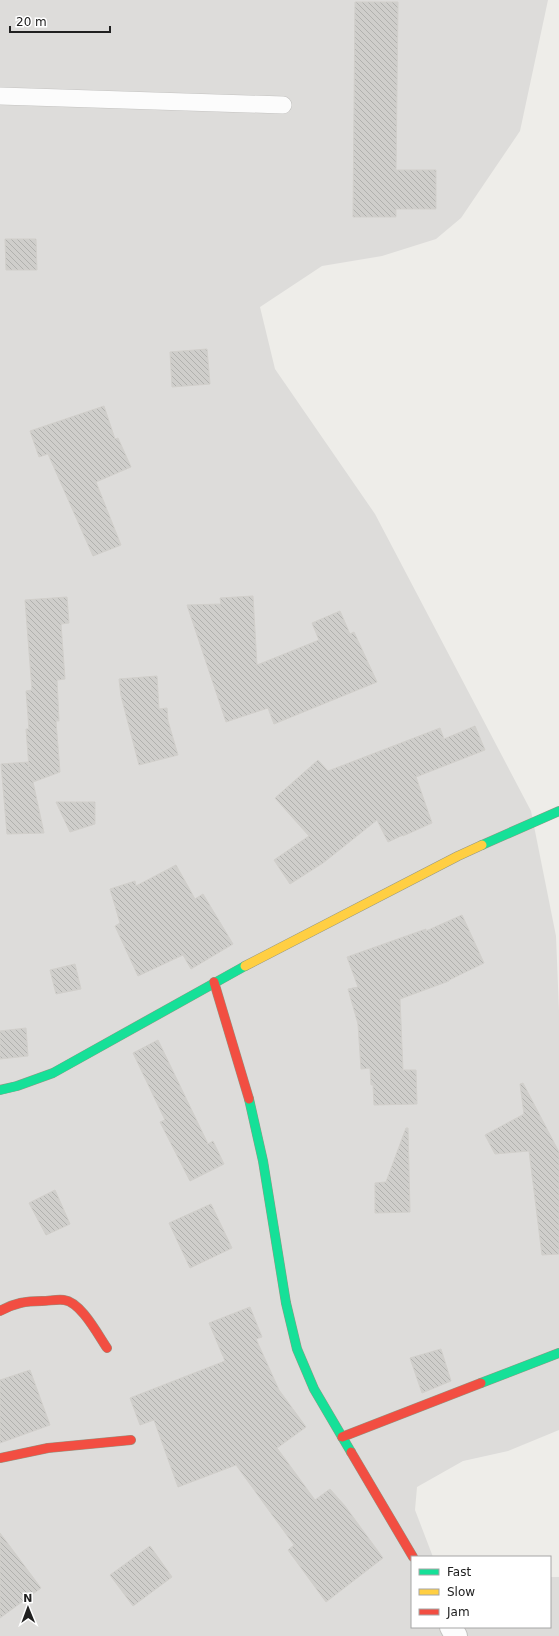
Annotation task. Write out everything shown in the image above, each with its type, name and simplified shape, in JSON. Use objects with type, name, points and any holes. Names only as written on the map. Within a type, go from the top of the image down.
[{"type":"street","points":[[0,1090],[17,1086],[53,1073],[214,982],[458,856],[559,811]]},
{"type":"street","points":[[214,982],[235,1046],[260,1146],[288,1310],[298,1350],[308,1377],[321,1403],[386,1509],[412,1556]]},
{"type":"street","points":[[0,1311],[14,1304],[36,1301],[65,1300],[77,1307],[91,1324],[106,1348]]},
{"type":"street","points":[[342,1437],[559,1353]]},
{"type":"street","points":[[0,1458],[26,1451],[59,1446],[131,1440]]},
{"type":"lane","points":[[0,96],[283,104]]},
{"type":"shaded area","points":[[0,0],[548,0],[520,131],[461,218],[436,239],[382,256],[322,266],[260,307],[275,369],[375,514],[531,811],[556,936],[559,1011],[559,1430],[508,1451],[463,1461],[417,1487],[415,1510],[433,1556],[411,1556],[411,1628],[551,1628],[551,1577],[559,1577],[559,1636],[0,1636]]},
{"type":"building","points":[[355,2],[398,2],[396,170],[436,170],[436,209],[396,209],[396,217],[353,217]]},
{"type":"building","points":[[5,239],[36,239],[37,270],[6,270]]},
{"type":"building","points":[[207,349],[210,384],[172,387],[170,352]]},
{"type":"building","points":[[104,406],[115,439],[118,438],[131,467],[96,482],[121,545],[93,556],[48,454],[39,457],[30,431]]},
{"type":"building","points":[[253,596],[257,665],[319,640],[312,623],[340,611],[350,634],[354,632],[377,682],[274,724],[268,708],[226,722],[187,605],[221,604],[220,598]]},
{"type":"building","points":[[67,597],[69,623],[61,624],[65,679],[57,680],[59,721],[56,721],[60,772],[33,782],[44,833],[7,834],[1,764],[28,762],[29,767],[26,729],[29,729],[26,691],[32,690],[25,600]]},
{"type":"building","points":[[157,676],[159,709],[167,708],[168,721],[178,755],[139,765],[121,696],[119,679]]},
{"type":"building","points":[[475,726],[485,750],[416,777],[432,823],[388,842],[377,820],[323,863],[290,884],[274,860],[309,836],[275,798],[318,760],[328,771],[440,728],[444,739]]},
{"type":"building","points":[[56,802],[95,802],[95,824],[70,832]]},
{"type":"building","points":[[176,865],[195,899],[203,894],[233,944],[191,969],[183,955],[138,976],[115,926],[120,923],[110,889],[135,881],[136,886]]},
{"type":"building","points":[[462,915],[484,963],[449,981],[400,999],[403,1070],[416,1070],[417,1104],[374,1105],[370,1068],[361,1069],[358,1024],[348,989],[358,987],[347,957],[426,929],[426,931]]},
{"type":"building","points":[[75,964],[81,989],[56,994],[50,970]]},
{"type":"building","points":[[26,1028],[28,1056],[0,1059],[0,1031]]},
{"type":"building","points":[[158,1040],[208,1144],[213,1141],[224,1164],[190,1181],[160,1122],[165,1120],[133,1053]]},
{"type":"building","points":[[523,1083],[559,1152],[559,1254],[542,1255],[529,1151],[495,1154],[485,1135],[524,1114],[520,1084]]},
{"type":"building","points":[[406,1128],[408,1128],[410,1212],[375,1213],[375,1183],[386,1182]]},
{"type":"building","points":[[55,1190],[70,1224],[46,1235],[29,1203]]},
{"type":"building","points":[[211,1204],[232,1248],[190,1268],[169,1223]]},
{"type":"building","points":[[250,1307],[262,1337],[256,1339],[279,1390],[306,1427],[277,1448],[315,1500],[330,1489],[345,1506],[383,1558],[326,1602],[288,1550],[294,1545],[236,1465],[178,1487],[154,1420],[140,1425],[130,1398],[225,1361],[209,1323]]},
{"type":"building","points":[[441,1349],[451,1381],[422,1393],[410,1358]]},
{"type":"building","points":[[30,1370],[50,1425],[0,1443],[0,1380]]},
{"type":"building","points":[[0,1533],[41,1588],[0,1618]]},
{"type":"building","points":[[150,1546],[172,1577],[133,1606],[110,1575]]},
{"type":"traffic: fast","points":[[482,845],[559,811]]},
{"type":"traffic: fast","points":[[0,1090],[17,1086],[53,1073],[245,966]]},
{"type":"traffic: fast","points":[[249,1099],[263,1161],[286,1303],[297,1349],[314,1389],[351,1452]]},
{"type":"traffic: fast","points":[[481,1383],[559,1353]]},
{"type":"traffic: slow","points":[[245,966],[482,845]]},
{"type":"traffic: jam","points":[[214,982],[249,1099]]},
{"type":"traffic: jam","points":[[0,1311],[15,1304],[25,1302],[59,1300],[70,1302],[83,1313],[107,1348]]},
{"type":"traffic: jam","points":[[342,1437],[481,1383]]},
{"type":"traffic: jam","points":[[0,1458],[48,1448],[131,1440]]},
{"type":"traffic: jam","points":[[351,1452],[412,1556]]}]
